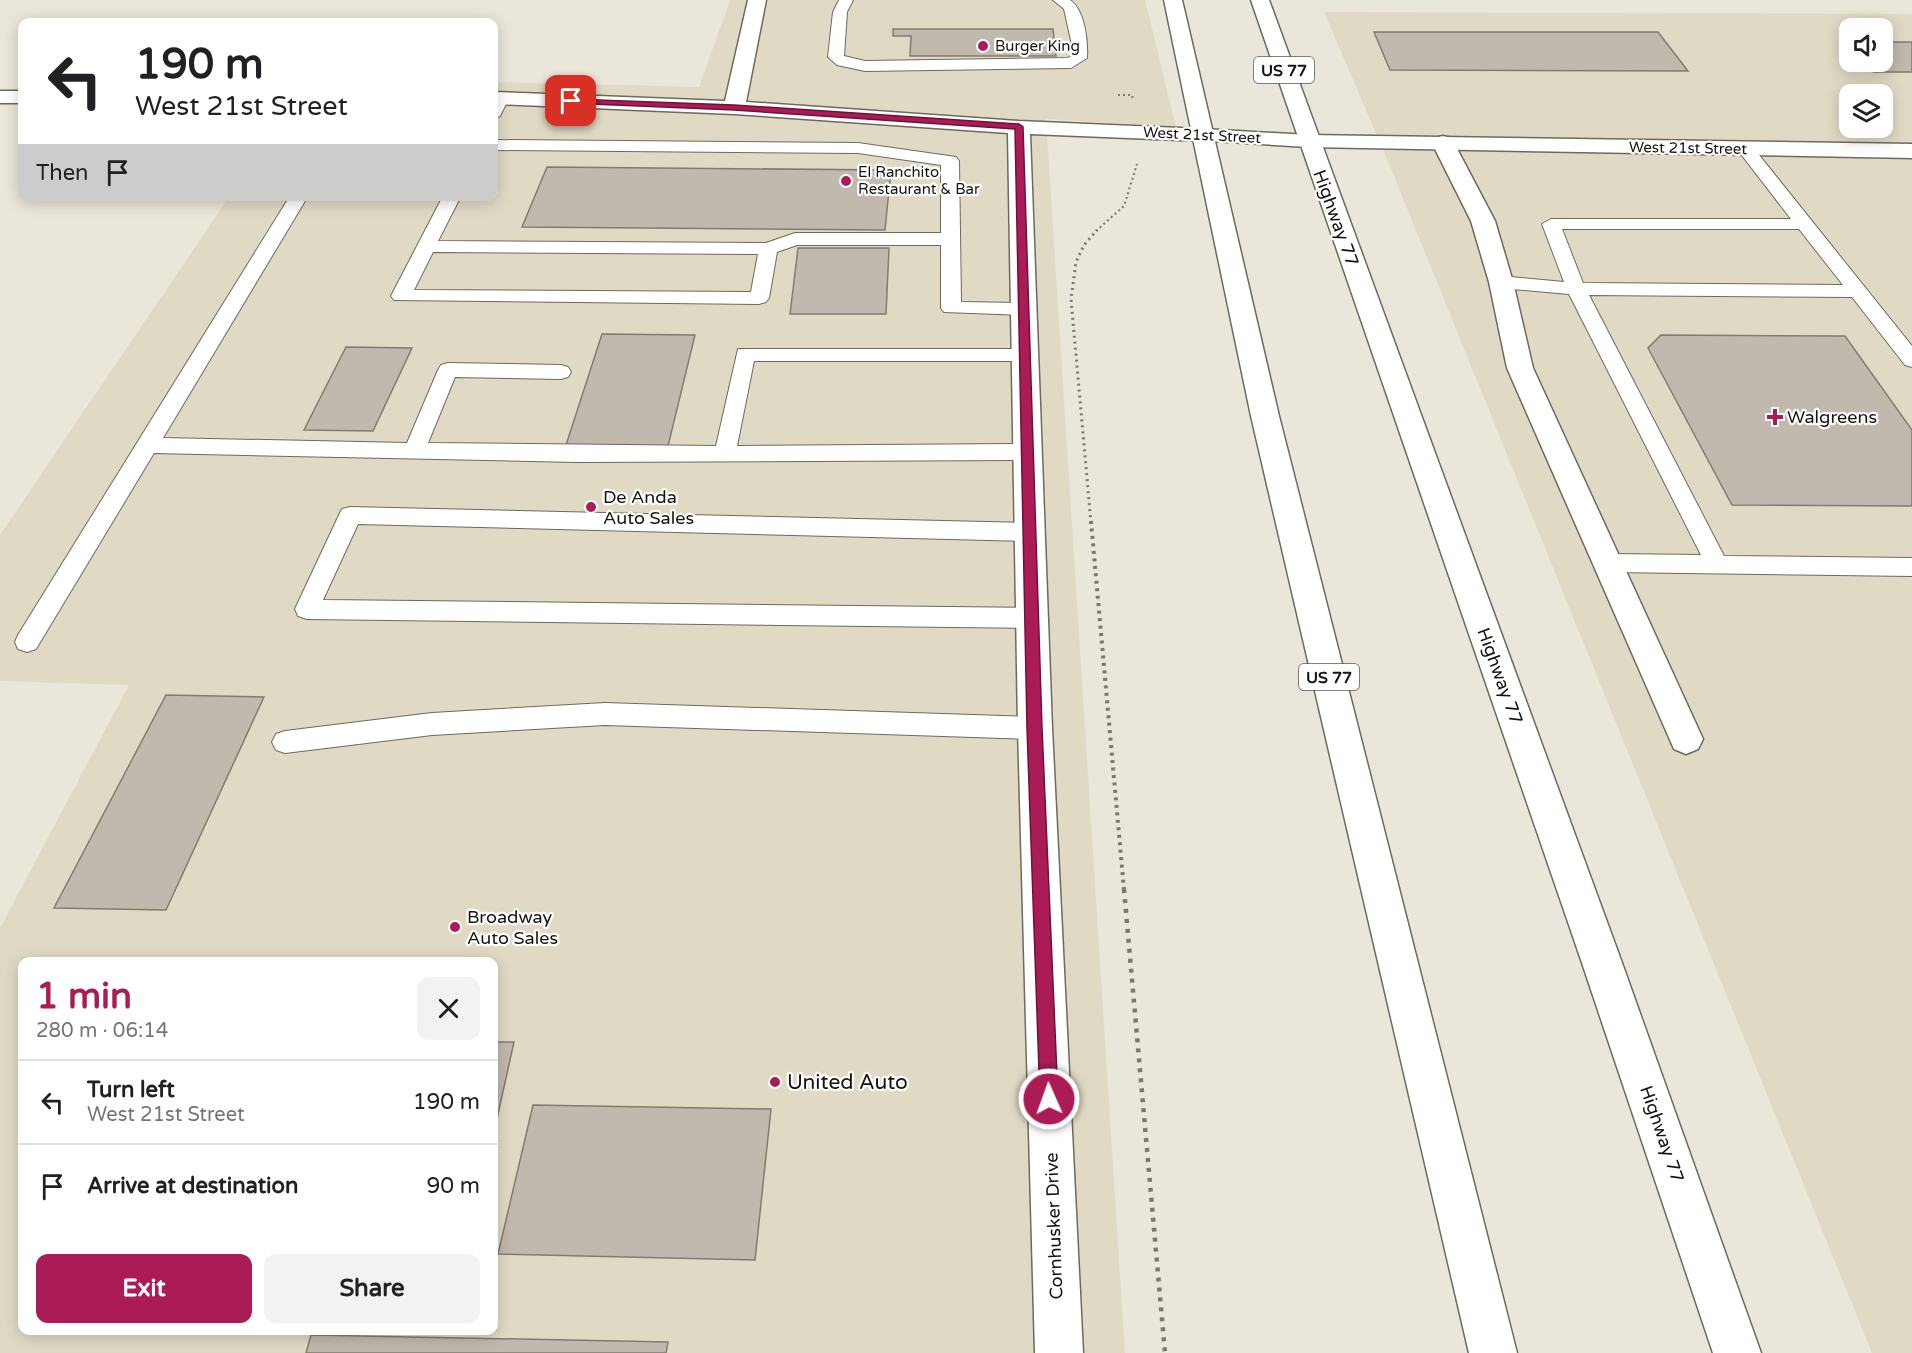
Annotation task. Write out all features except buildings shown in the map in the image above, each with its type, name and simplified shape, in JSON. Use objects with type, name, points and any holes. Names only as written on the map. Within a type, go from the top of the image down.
[{"type":"main road","points":[[734,108],[757,0]]},
{"type":"main road","name":"US 77","points":[[1173,0],[1265,416],[1493,1353]]},
{"type":"main road","name":"Highway 77","points":[[1260,0],[1308,141],[1601,960],[1737,1353]]},
{"type":"main road","points":[[0,97],[18,97]]},
{"type":"main road","name":"West 21st Street","points":[[498,103],[734,108],[1019,127],[1308,141],[1912,152]]},
{"type":"main road","name":"Cornhusker Drive","points":[[1019,127],[1022,309],[1035,728],[1059,1353]]},
{"type":"main road","points":[[1443,143],[1483,221],[1501,282],[1520,368],[1686,739]]},
{"type":"lane","points":[[846,0],[840,12],[836,57],[842,62],[877,66],[1071,63],[1079,58],[1080,45],[1071,7],[1060,0]]},
{"type":"lane","points":[[498,145],[858,148],[950,161],[951,308],[1022,309]]},
{"type":"lane","points":[[1745,148],[1912,360]]},
{"type":"lane","points":[[27,642],[145,444],[296,201]]},
{"type":"lane","points":[[450,201],[401,296],[759,298],[768,249]]},
{"type":"lane","points":[[1717,564],[1576,289],[1551,224],[1804,224]]},
{"type":"lane","points":[[428,246],[768,249],[795,239],[951,238]]},
{"type":"lane","points":[[1501,282],[1576,289],[1857,291]]},
{"type":"lane","points":[[725,453],[745,354],[1025,356]]},
{"type":"lane","points":[[414,451],[448,370],[561,372]]},
{"type":"lane","points":[[145,444],[414,451],[1027,452]]},
{"type":"lane","points":[[1029,532],[350,515],[307,609],[1032,618]]},
{"type":"lane","points":[[1608,563],[1912,567]]},
{"type":"lane","points":[[285,742],[432,724],[605,714],[1035,728]]},
{"type":"shaded area","points":[[730,0],[1145,0],[1176,127],[1046,119],[1125,1353],[0,1353],[0,928],[129,685],[0,681],[0,535],[226,201],[498,201],[498,82],[699,87]]},
{"type":"shaded area","points":[[1324,12],[1912,14],[1912,1353],[1872,1353],[1387,159]]},
{"type":"place","name":"Burger King","points":[[983,46]]},
{"type":"place","name":"El Ranchito Restaurant & Bar","points":[[846,181]]},
{"type":"place","name":"Walgreens","points":[[1775,417]]},
{"type":"place","name":"De Anda Auto Sales","points":[[591,507]]},
{"type":"place","name":"Broadway Auto Sales","points":[[455,927]]},
{"type":"place","name":"United Auto","points":[[775,1082]]},
{"type":"route","points":[[571,101],[734,108],[1019,127],[1022,309],[1049,1099]]}]
